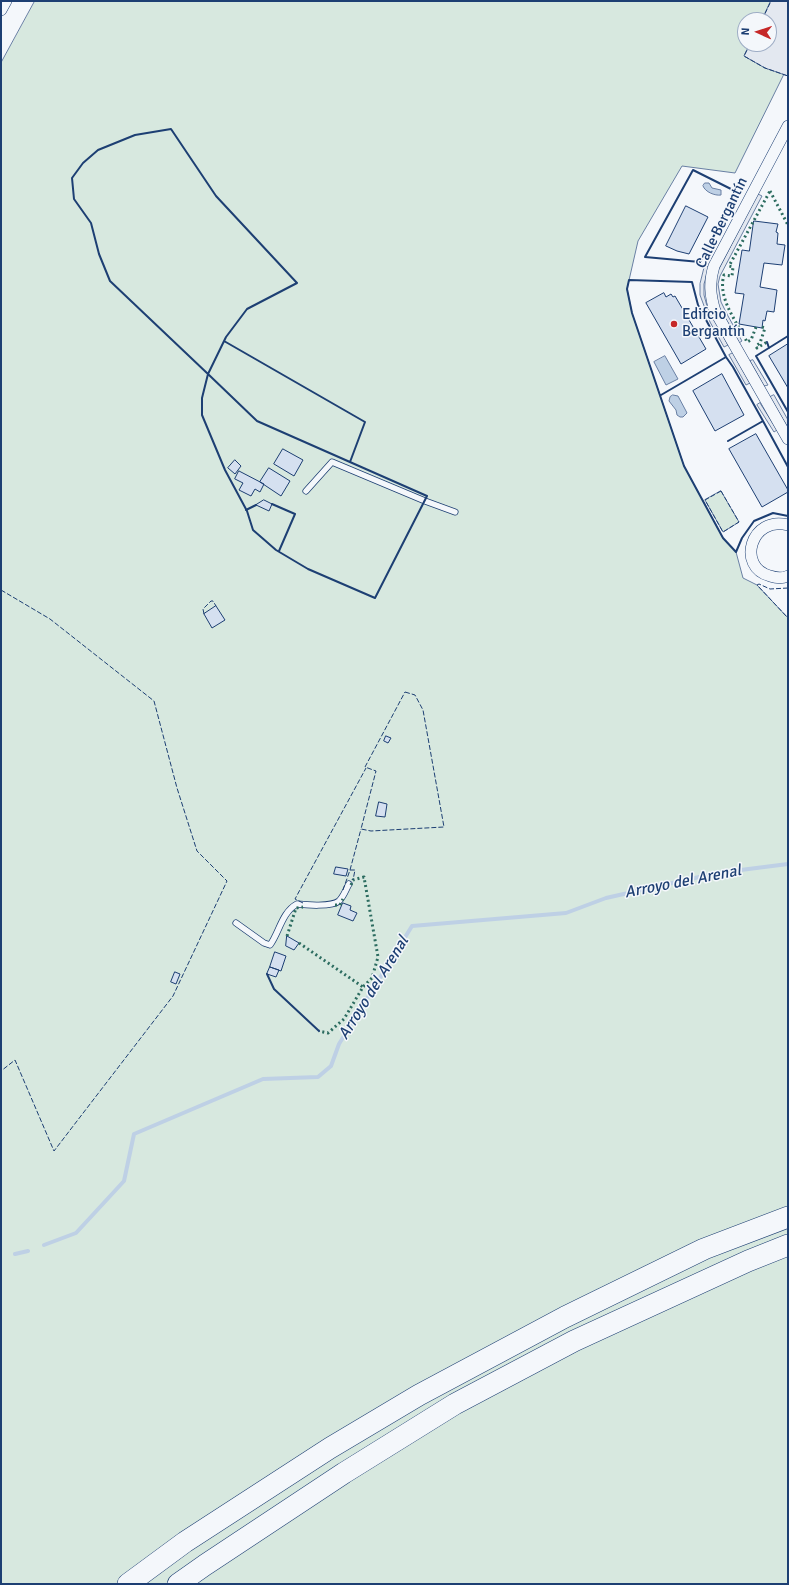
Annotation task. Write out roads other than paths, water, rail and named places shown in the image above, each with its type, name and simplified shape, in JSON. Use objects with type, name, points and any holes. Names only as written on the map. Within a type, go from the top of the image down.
[{"type":"highway","points":[[128,1584],[191,1538],[330,1448],[419,1394],[565,1317],[704,1249],[788,1218]]},
{"type":"highway","points":[[178,1584],[344,1473],[455,1404],[574,1341],[652,1304],[748,1261],[788,1245]]},
{"type":"highway","points":[[652,1304],[688,1296],[788,1257]]},
{"type":"street","points":[[1,10],[6,1]]},
{"type":"street","name":"Calle Bergantín","points":[[788,126],[714,266],[710,278],[711,295],[715,311],[788,439]]},
{"type":"street","points":[[788,525],[781,523],[772,524],[764,528],[757,534],[752,542],[751,551],[752,560],[758,569],[766,575],[776,578],[788,576]]},
{"type":"lane","points":[[306,491],[332,462],[455,512]]},
{"type":"lane","points":[[236,923],[264,943],[270,945],[283,920],[293,906],[297,904],[335,903],[339,900],[349,884]]},
{"type":"water","points":[[705,183],[709,183],[712,188],[721,190],[721,195],[708,192],[703,186]]},
{"type":"water","points":[[665,356],[678,379],[666,385],[654,362]]},
{"type":"water","points":[[673,395],[678,396],[687,413],[683,417],[677,415],[676,410],[669,401],[670,397]]},
{"type":"waterway","name":"Arroyo del Arenal","points":[[44,1245],[76,1233],[124,1181],[134,1134],[263,1079],[318,1077],[331,1066],[339,1044],[412,926],[566,913],[606,898],[717,873],[788,864]]},
{"type":"waterway","name":"Arroyo del Arenal","points":[[15,1254],[28,1251]]},
{"type":"place","name":"Edifcio Bergantín","points":[[674,324]]}]
